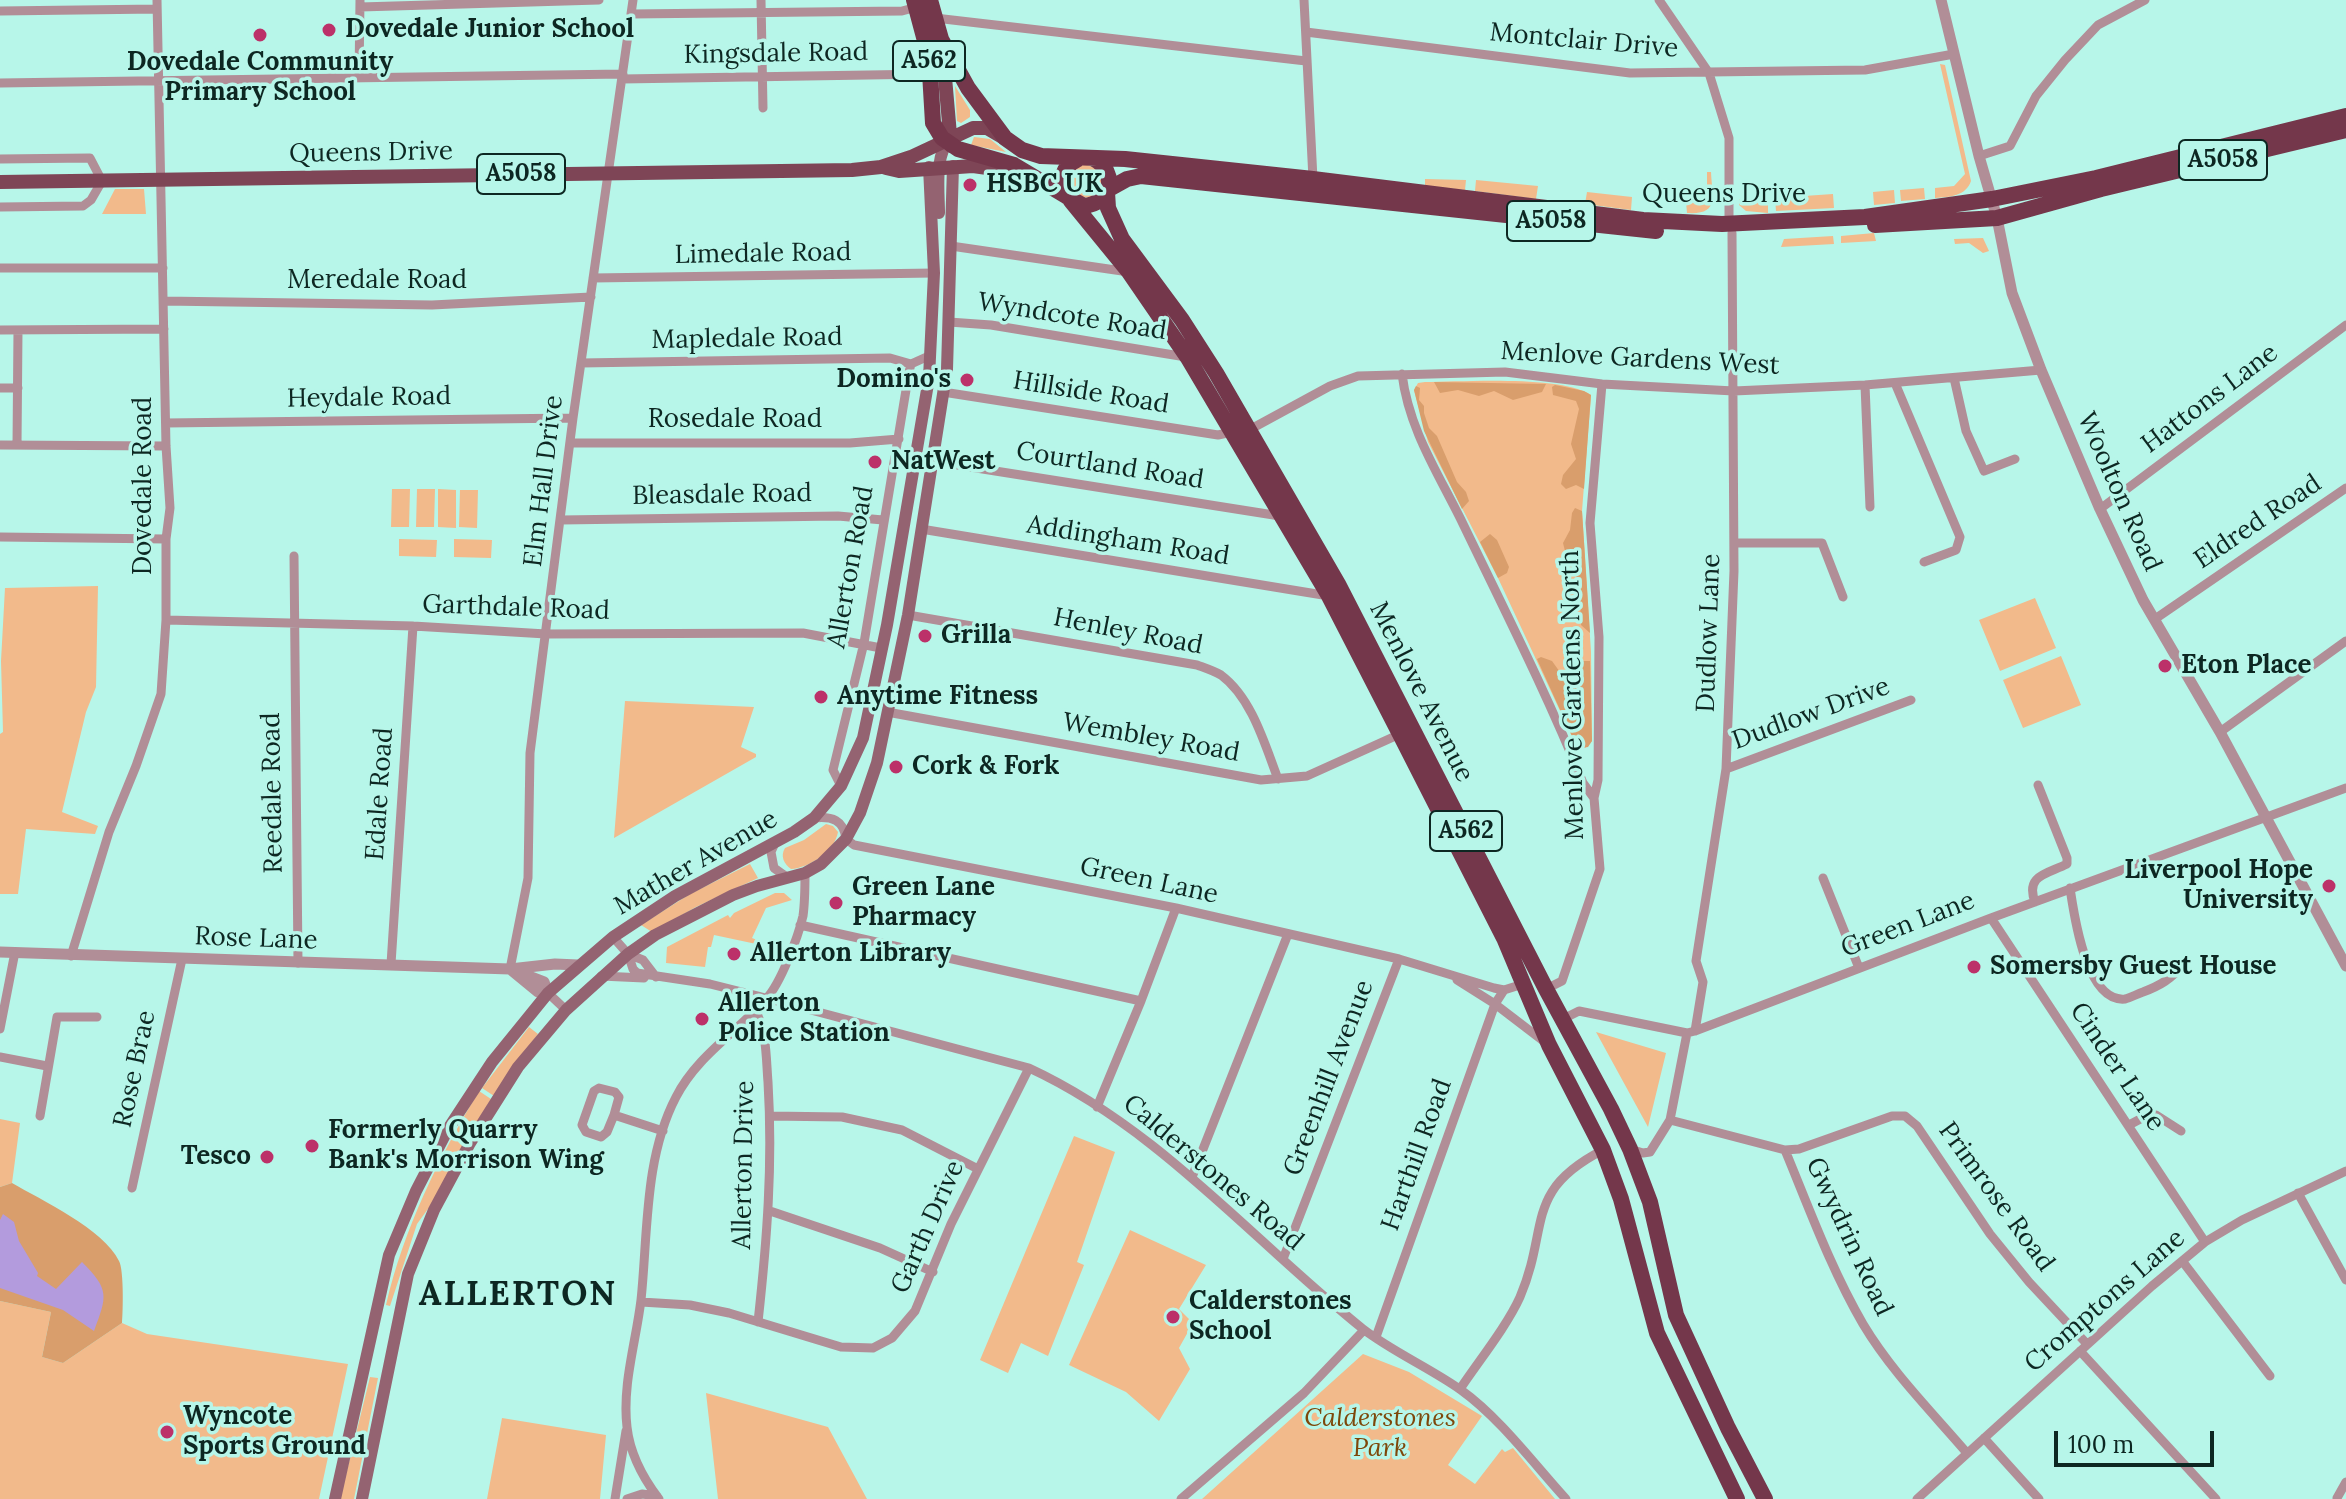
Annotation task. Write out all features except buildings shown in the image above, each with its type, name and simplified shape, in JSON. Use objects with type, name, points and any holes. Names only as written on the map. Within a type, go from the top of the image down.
[{"type":"highway","name":"Allerton Road","points":[[920,2],[935,18],[941,39]]},
{"type":"highway","name":"A562","points":[[920,2],[933,123],[945,143]]},
{"type":"highway","name":"A562","points":[[941,39],[976,101],[1005,138],[1022,150],[1041,156],[1100,162],[1109,174],[1108,190]]},
{"type":"highway","name":"Queens Drive","points":[[1086,159],[1125,159],[1313,179],[1731,229],[1865,217],[1992,199],[2096,178],[2346,116]]},
{"type":"highway","name":"Queens Drive","points":[[1108,190],[1127,179],[1141,176],[1634,231],[1997,218],[2101,189],[2346,130]]},
{"type":"highway","name":"Queens Drive","points":[[945,143],[998,158],[1069,198]]},
{"type":"highway","points":[[1086,159],[1066,168],[1062,174],[1061,182],[1069,198],[1077,204],[1092,205],[1104,198],[1108,190]]},
{"type":"highway","name":"Menlove Avenue","points":[[1108,190],[1108,208],[1122,239],[1182,320],[1282,516],[1329,596],[1504,938],[1550,1049],[1603,1150],[1621,1199],[1657,1333],[1737,1499]]},
{"type":"highway","name":"Menlove Avenue","points":[[1069,198],[1129,272],[1241,431],[1338,584],[1630,1149],[1650,1202],[1676,1315],[1765,1499]]},
{"type":"highway","points":[[1523,984],[1546,989]]},
{"type":"highway","points":[[1550,1049],[1575,1042]]},
{"type":"main road","name":"Allerton Road","points":[[841,786],[863,738],[887,625],[931,355],[934,256],[931,193],[941,167],[945,143],[941,39]]},
{"type":"main road","name":"Queens Drive","points":[[0,182],[852,170],[881,167],[911,157],[980,127],[1005,138]]},
{"type":"main road","name":"Allerton Road","points":[[860,813],[877,763],[908,615],[943,392],[951,246],[941,167],[945,143]]},
{"type":"main road","name":"Queens Drive","points":[[881,167],[899,171],[989,167],[1031,175]]},
{"type":"main road","points":[[934,256],[939,227],[941,167]]},
{"type":"main road","points":[[899,171],[916,177],[931,193]]},
{"type":"main road","name":"Mather Avenue","points":[[335,1499],[389,1255],[416,1191],[448,1129],[492,1062],[548,993],[613,937],[675,896],[775,843],[814,818],[841,786]]},
{"type":"main road","name":"Mather Avenue","points":[[362,1499],[405,1283],[434,1210],[470,1143],[518,1067],[566,1010],[628,954],[655,935],[733,895],[805,873],[835,853],[860,813]]},
{"type":"main road","points":[[367,1349],[390,1355]]},
{"type":"street","points":[[359,78],[360,4],[599,0]]},
{"type":"street","name":"Elm Hall Drive","points":[[510,969],[528,878],[530,753],[573,418],[633,0]]},
{"type":"street","points":[[761,0],[763,108]]},
{"type":"street","points":[[1304,0],[1313,179]]},
{"type":"street","name":"Dudlow Lane","points":[[1630,1149],[1650,1152],[1670,1120],[1703,982],[1696,961],[1726,769],[1734,543],[1729,138],[1709,73],[1659,0]]},
{"type":"street","name":"Woolton Road","points":[[1941,0],[1997,218],[2012,293],[2041,370],[2100,509],[2155,619],[2220,732],[2346,966]]},
{"type":"street","points":[[1979,156],[2010,146],[2036,96],[2098,25],[2145,0]]},
{"type":"street","points":[[631,14],[902,11],[920,2]]},
{"type":"street","points":[[0,11],[157,4]]},
{"type":"street","name":"Dovedale Road","points":[[71,956],[109,832],[161,694],[166,620],[166,539],[170,508],[157,4]]},
{"type":"street","points":[[935,18],[1306,61]]},
{"type":"street","name":"Montclair Drive","points":[[1306,32],[1630,73],[1865,70],[1954,54]]},
{"type":"street","name":"Kingsdale Road","points":[[0,83],[159,79],[930,74]]},
{"type":"street","points":[[0,159],[90,158],[102,181],[91,200],[83,206],[0,207]]},
{"type":"street","points":[[951,246],[1129,272]]},
{"type":"street","points":[[0,268],[163,268]]},
{"type":"street","name":"Limedale Road","points":[[593,278],[934,273]]},
{"type":"street","name":"Meredale Road","points":[[164,301],[432,305],[591,297]]},
{"type":"street","name":"Wyndcote Road","points":[[949,322],[991,325],[1188,358]]},
{"type":"street","name":"Hattons Lane","points":[[2100,509],[2346,325]]},
{"type":"street","points":[[0,330],[164,329]]},
{"type":"street","points":[[17,445],[18,330]]},
{"type":"street","points":[[911,364],[931,355]]},
{"type":"street","name":"Mapledale Road","points":[[581,363],[890,358],[911,364]]},
{"type":"street","name":"Allerton Road","points":[[841,786],[833,770],[864,643],[911,364]]},
{"type":"street","name":"Menlove Gardens West","points":[[1241,431],[1330,386],[1358,376],[1505,372],[1602,384],[1734,391],[1895,383],[2041,370]]},
{"type":"street","points":[[1402,374],[1422,447],[1480,559],[1583,783],[1594,798]]},
{"type":"street","points":[[1954,378],[1966,431],[1984,471],[2015,459]]},
{"type":"street","points":[[1895,383],[1960,537],[1956,550],[1924,562]]},
{"type":"street","name":"Menlove Gardens North","points":[[1546,989],[1562,981],[1600,869],[1594,798],[1598,780],[1599,637],[1590,523],[1602,384]]},
{"type":"street","points":[[1865,385],[1870,507]]},
{"type":"street","points":[[0,388],[18,388]]},
{"type":"street","name":"Hillside Road","points":[[943,392],[1218,435],[1241,431]]},
{"type":"street","name":"Heydale Road","points":[[166,423],[573,418]]},
{"type":"street","name":"Rosedale Road","points":[[570,443],[850,443],[899,439]]},
{"type":"street","points":[[0,445],[166,446]]},
{"type":"street","name":"Courtland Road","points":[[932,461],[1282,516]]},
{"type":"street","name":"Eldred Road","points":[[2155,619],[2346,488]]},
{"type":"street","name":"Bleasdale Road","points":[[561,520],[838,516],[883,520]]},
{"type":"street","name":"Addingham Road","points":[[921,529],[1329,596]]},
{"type":"street","points":[[0,537],[166,539]]},
{"type":"street","points":[[1734,543],[1822,543],[1843,597]]},
{"type":"street","name":"Reedale Road","points":[[294,556],[298,963]]},
{"type":"street","name":"Henley Road","points":[[908,615],[1197,665],[1219,674],[1237,690],[1278,779]]},
{"type":"street","name":"Garthdale Road","points":[[166,620],[413,626],[546,634],[803,633],[881,648]]},
{"type":"street","name":"Edale Road","points":[[391,964],[413,626]]},
{"type":"street","points":[[2220,732],[2346,641]]},
{"type":"street","name":"Dudlow Drive","points":[[1726,769],[1911,700]]},
{"type":"street","name":"Wembley Road","points":[[887,712],[1228,775],[1278,779],[1307,776],[1400,734]]},
{"type":"street","points":[[2035,902],[2032,883],[2038,877],[2067,864],[2038,785]]},
{"type":"street","name":"Green Lane","points":[[1691,1032],[2070,888],[2346,788]]},
{"type":"street","points":[[814,818],[837,820],[845,829],[846,839]]},
{"type":"street","name":"Green Lane","points":[[846,839],[854,845],[1176,908],[1399,959],[1504,990]]},
{"type":"street","points":[[775,843],[771,852],[774,868],[788,878]]},
{"type":"street","points":[[615,1499],[627,1428],[627,1392],[641,1302],[651,1189],[663,1131],[676,1096],[704,1057],[767,998],[775,986],[800,925],[805,873]]},
{"type":"street","points":[[1823,878],[1859,968]]},
{"type":"street","points":[[2070,888],[2077,935],[2093,975],[2107,994],[2124,999],[2153,988],[2174,977],[2183,964]]},
{"type":"street","points":[[1097,1107],[1176,908]]},
{"type":"street","name":"Cinder Lane","points":[[1991,918],[2205,1242]]},
{"type":"street","points":[[800,925],[1141,1001]]},
{"type":"street","points":[[1192,1177],[1288,934]]},
{"type":"street","points":[[613,937],[628,954],[643,960],[656,977]]},
{"type":"street","name":"Rose Lane","points":[[0,952],[510,969],[578,965]]},
{"type":"street","points":[[0,1029],[15,952]]},
{"type":"street","name":"Rose Brae","points":[[132,1188],[182,959]]},
{"type":"street","name":"Greenhill Avenue","points":[[1283,1259],[1399,959]]},
{"type":"street","points":[[510,969],[538,992],[548,993],[566,1010]]},
{"type":"street","name":"Green Lane","points":[[1442,971],[1495,1004],[1550,1049]]},
{"type":"street","points":[[601,976],[628,979],[656,977],[710,984],[767,998]]},
{"type":"street","points":[[1504,990],[1523,984]]},
{"type":"street","name":"Harthill Road","points":[[1376,1337],[1495,1004],[1504,990]]},
{"type":"street","name":"Calderstones Road","points":[[767,998],[1029,1068],[1058,1081],[1133,1131],[1192,1177],[1364,1330],[1460,1389],[1479,1405],[1566,1499]]},
{"type":"street","name":"Allerton Drive","points":[[755,1010],[765,1043],[770,1116],[770,1211],[758,1322]]},
{"type":"street","points":[[1563,1019],[1579,1011],[1691,1032]]},
{"type":"street","points":[[40,1116],[57,1017],[97,1017]]},
{"type":"street","points":[[0,1057],[47,1066]]},
{"type":"street","name":"Garth Drive","points":[[641,1302],[690,1305],[841,1347],[873,1348],[892,1338],[915,1311],[951,1224],[1029,1068]]},
{"type":"street","points":[[599,1088],[615,1092],[619,1097],[614,1115],[607,1132],[601,1137],[586,1132],[582,1125],[594,1091],[599,1088]]},
{"type":"street","points":[[614,1115],[663,1131]]},
{"type":"street","points":[[2129,1125],[2156,1115],[2181,1131]]},
{"type":"street","points":[[770,1116],[842,1117],[902,1130],[978,1169]]},
{"type":"street","name":"Primrose Road","points":[[1670,1120],[1785,1150],[1799,1149],[1892,1116],[1905,1116],[1917,1126],[2000,1246],[2083,1348]]},
{"type":"street","points":[[1460,1389],[1519,1297],[1536,1244],[1543,1205],[1556,1183],[1581,1162],[1603,1150]]},
{"type":"street","name":"Gwydrin Road","points":[[1785,1150],[1837,1276],[1864,1325],[1892,1367],[1967,1453]]},
{"type":"street","name":"Cromptons Lane","points":[[1925,1497],[1967,1453],[2205,1242],[2242,1220],[2346,1171]]},
{"type":"street","points":[[2298,1193],[2346,1280]]},
{"type":"street","points":[[770,1211],[880,1248],[933,1272]]},
{"type":"street","points":[[2183,1262],[2270,1376]]},
{"type":"street","points":[[1181,1499],[1304,1393],[1364,1330]]},
{"type":"street","points":[[2083,1348],[2215,1499]]},
{"type":"street","points":[[627,1428],[634,1457],[658,1498]]},
{"type":"street","points":[[1984,1438],[2039,1499]]},
{"type":"street","points":[[2337,1498],[2346,1482]]},
{"type":"street","points":[[627,1499],[642,1494],[658,1498]]},
{"type":"green space","points":[[1940,64],[1945,65],[1971,181],[1961,193],[1935,198],[1935,188],[1954,186],[1965,174]]},
{"type":"green space","points":[[955,86],[970,110],[970,117],[961,123],[957,121]]},
{"type":"green space","points":[[974,137],[990,139],[1006,152],[971,145]]},
{"type":"green space","points":[[1085,164],[1097,169],[1103,180],[1096,197],[1074,198],[1067,177],[1069,172]]},
{"type":"green space","points":[[1707,172],[1711,172],[1712,203],[1705,211],[1687,213],[1686,202],[1707,201]]},
{"type":"green space","points":[[1425,179],[1466,180],[1465,190],[1425,186]]},
{"type":"green space","points":[[1476,180],[1538,186],[1536,199],[1475,191]]},
{"type":"green space","points":[[1924,188],[1925,199],[1901,201],[1900,190]]},
{"type":"green space","points":[[115,189],[144,189],[146,214],[102,214]]},
{"type":"green space","points":[[1894,190],[1895,203],[1874,205],[1873,192]]},
{"type":"green space","points":[[1587,192],[1632,197],[1631,210],[1585,204]]},
{"type":"green space","points":[[1833,194],[1834,208],[1776,211],[1775,198]]},
{"type":"green space","points":[[1768,198],[1768,213],[1746,211],[1739,205],[1739,199]]},
{"type":"green space","points":[[1874,233],[1876,241],[1841,243],[1841,236]]},
{"type":"green space","points":[[1833,236],[1834,244],[1781,247],[1784,239]]},
{"type":"green space","points":[[1983,238],[1989,251],[1983,253],[1969,243],[1955,244],[1954,239]]},
{"type":"green space","points":[[1535,382],[1577,389],[1591,395],[1582,511],[1591,652],[1592,741],[1585,748],[1576,745],[1498,578],[1428,442],[1414,390],[1418,383]]},
{"type":"green space","points":[[392,489],[410,489],[409,527],[391,527]]},
{"type":"green space","points":[[417,489],[435,489],[434,527],[416,527]]},
{"type":"green space","points":[[438,489],[456,490],[456,528],[438,527]]},
{"type":"green space","points":[[460,490],[478,490],[477,528],[459,527]]},
{"type":"green space","points":[[399,539],[437,540],[436,557],[399,556]]},
{"type":"green space","points":[[454,539],[492,540],[491,558],[454,557]]},
{"type":"green space","points":[[98,586],[96,687],[86,712],[62,812],[98,826],[95,834],[26,829],[18,894],[0,894],[1,661],[5,588]]},
{"type":"green space","points":[[2035,598],[2056,648],[2000,671],[1979,620]]},
{"type":"green space","points":[[2061,656],[2081,705],[2023,728],[2003,680]]},
{"type":"green space","points":[[625,701],[754,707],[741,747],[756,754],[756,757],[614,838]]},
{"type":"green space","points":[[826,824],[838,832],[832,846],[813,862],[791,869],[783,857],[785,848],[804,840]]},
{"type":"green space","points":[[750,864],[758,878],[652,932],[641,925],[690,894]]},
{"type":"green space","points":[[775,893],[784,893],[792,900],[766,908],[752,938],[762,942],[761,945],[714,935],[711,947],[708,947],[705,967],[666,963],[667,947]]},
{"type":"green space","points":[[529,1027],[538,1034],[494,1096],[482,1088]]},
{"type":"green space","points":[[1596,1032],[1666,1053],[1648,1127]]},
{"type":"green space","points":[[479,1091],[491,1099],[433,1202],[417,1224],[390,1306],[386,1305],[402,1249],[424,1195]]},
{"type":"green space","points":[[0,1119],[20,1123],[12,1183],[0,1187]]},
{"type":"green space","points":[[1074,1136],[1115,1152],[1077,1262],[1084,1265],[1048,1356],[1021,1343],[1008,1373],[980,1360]]},
{"type":"green space","points":[[1130,1230],[1206,1265],[1179,1309],[1193,1323],[1179,1348],[1190,1369],[1159,1421],[1126,1392],[1069,1365]]},
{"type":"green space","name":"Wyncote Sports Ground","points":[[0,1301],[51,1312],[42,1357],[63,1363],[122,1323],[147,1334],[348,1364],[319,1499],[0,1499]]},
{"type":"green space","name":"Calderstones Park","points":[[1363,1354],[1409,1372],[1482,1416],[1448,1465],[1475,1484],[1502,1449],[1505,1452],[1513,1448],[1555,1499],[1202,1499]]},
{"type":"green space","points":[[370,1377],[378,1378],[354,1499],[340,1499]]},
{"type":"green space","points":[[706,1393],[828,1427],[867,1499],[718,1499]]},
{"type":"green space","points":[[502,1418],[606,1435],[600,1499],[487,1499]]},
{"type":"shaded area","points":[[1434,382],[1546,384],[1542,392],[1513,400],[1494,391],[1479,396],[1458,390],[1440,393]]},
{"type":"shaded area","points":[[1555,385],[1591,395],[1584,489],[1576,485],[1566,489],[1561,484],[1563,475],[1576,459],[1571,444],[1579,409],[1576,401],[1553,395],[1552,387]]},
{"type":"shaded area","points":[[1416,386],[1420,388],[1419,400],[1424,406],[1429,428],[1437,436],[1457,482],[1466,492],[1469,501],[1462,509],[1424,431],[1414,390]]},
{"type":"shaded area","points":[[1575,508],[1582,511],[1590,633],[1581,625],[1579,603],[1570,591],[1577,575],[1578,561],[1565,551],[1563,543],[1570,530]]},
{"type":"shaded area","points":[[1490,534],[1497,540],[1509,567],[1507,573],[1498,578],[1480,542]]},
{"type":"shaded area","points":[[1541,657],[1552,661],[1562,675],[1580,661],[1590,661],[1592,741],[1588,747],[1576,745],[1537,659]]},
{"type":"shaded area","points":[[12,1183],[86,1227],[111,1249],[121,1266],[122,1323],[63,1363],[42,1357],[51,1312],[0,1301],[0,1187]]},
{"type":"shaded area","points":[[3,1214],[14,1222],[19,1241],[37,1276],[56,1289],[82,1262],[98,1280],[103,1301],[94,1331],[63,1310],[0,1288],[0,1220]]},
{"type":"place","name":"Dovedale Junior School","points":[[329,30]]},
{"type":"place","name":"Dovedale Community Primary School","points":[[260,35]]},
{"type":"place","name":"HSBC UK","points":[[970,185]]},
{"type":"place","name":"Domino's","points":[[967,380]]},
{"type":"place","name":"NatWest","points":[[875,462]]},
{"type":"place","name":"Grilla","points":[[925,636]]},
{"type":"place","name":"Eton Place","points":[[2165,666]]},
{"type":"place","name":"Anytime Fitness","points":[[821,697]]},
{"type":"place","name":"Cork & Fork","points":[[896,767]]},
{"type":"place","name":"Liverpool Hope University","points":[[2329,886]]},
{"type":"place","name":"Green Lane Pharmacy","points":[[836,903]]},
{"type":"place","name":"Allerton Library","points":[[734,954]]},
{"type":"place","name":"Somersby Guest House","points":[[1974,967]]},
{"type":"place","name":"Allerton Police Station","points":[[702,1019]]},
{"type":"place","name":"Formerly Quarry Bank's Morrison Wing","points":[[312,1146]]},
{"type":"place","name":"Tesco","points":[[267,1157]]},
{"type":"place","name":"Calderstones School","points":[[1173,1317]]},
{"type":"place","name":"Wyncote Sports Ground","points":[[167,1432]]},
{"type":"district","name":"ALLERTON","points":[[518,1295]]}]
